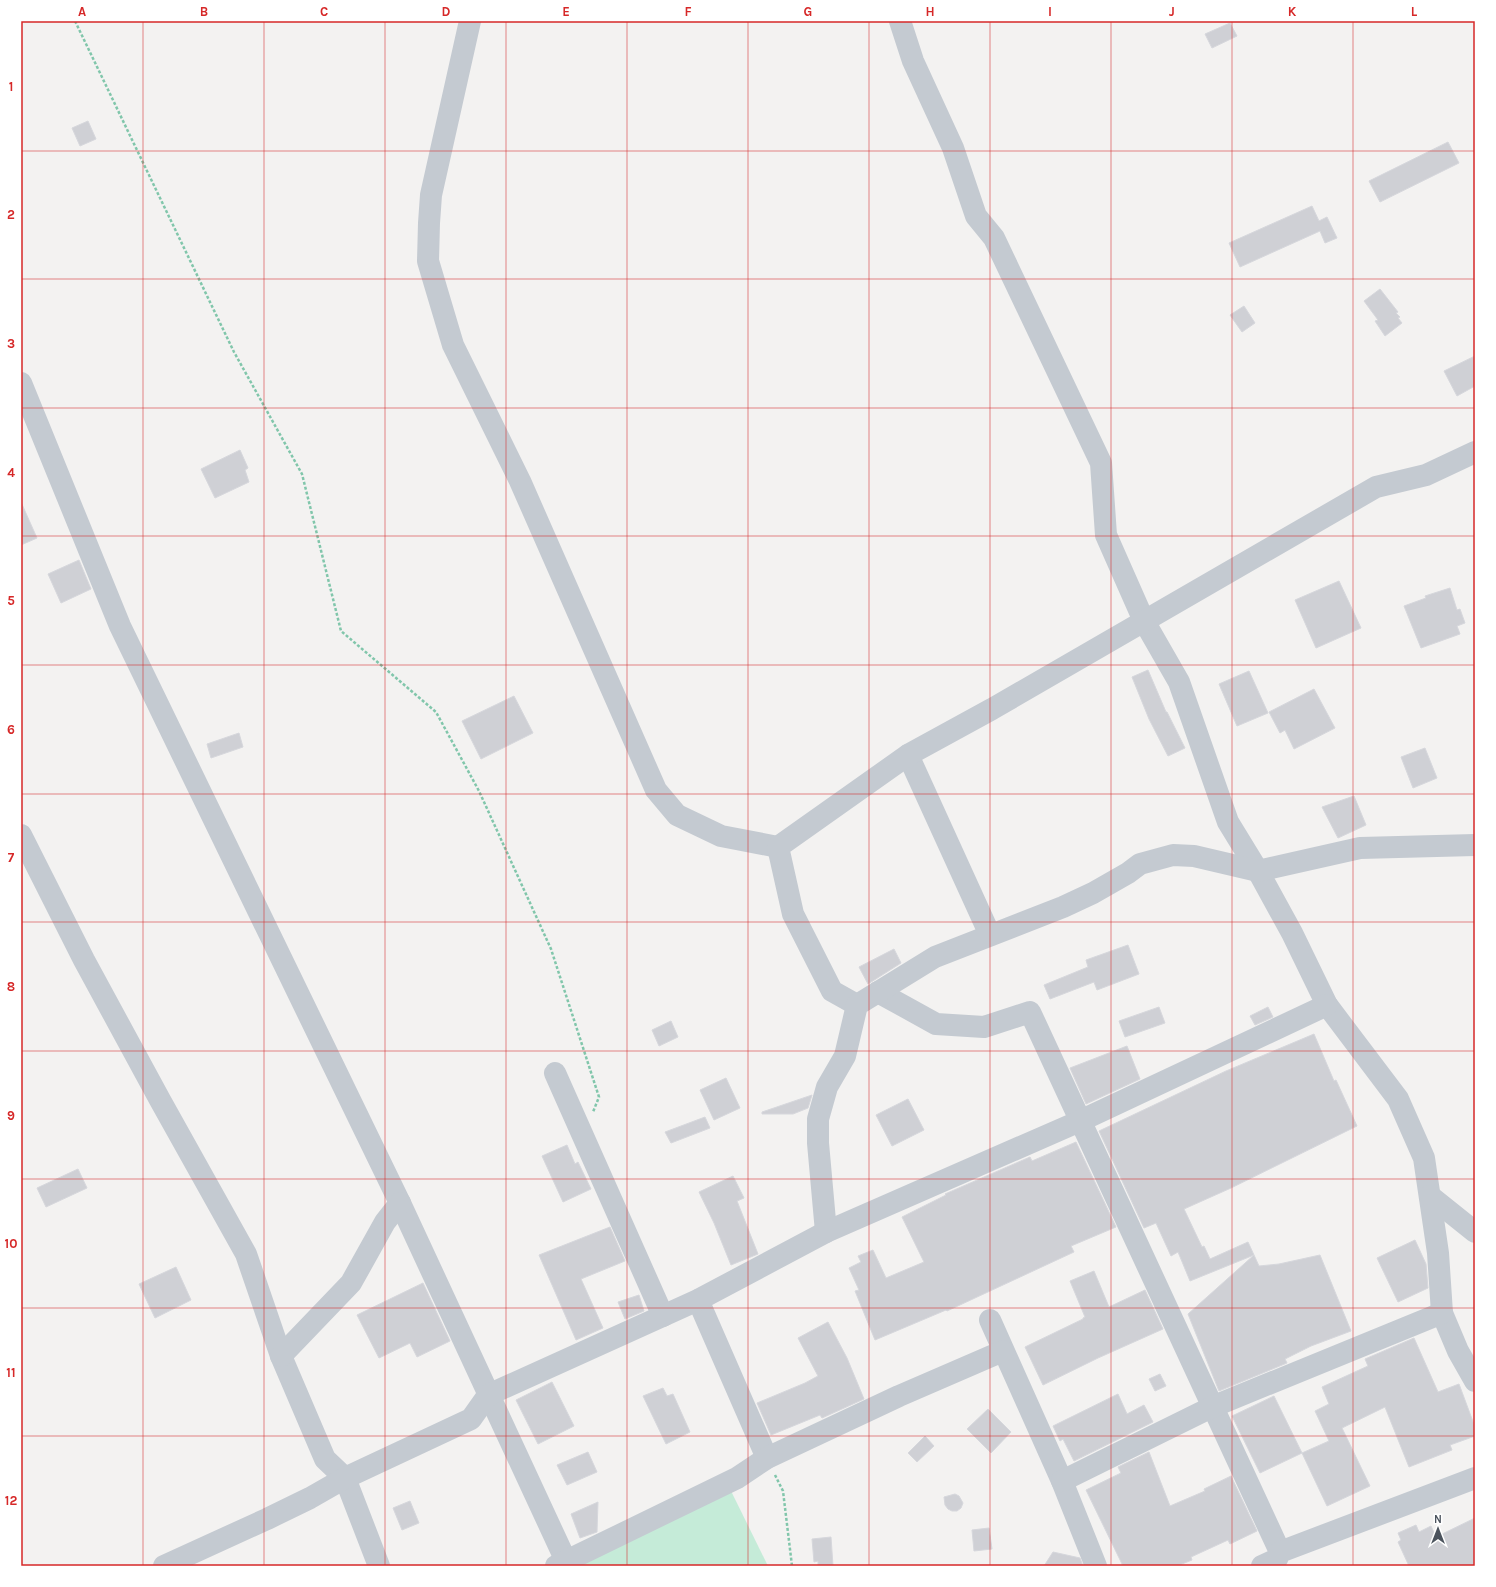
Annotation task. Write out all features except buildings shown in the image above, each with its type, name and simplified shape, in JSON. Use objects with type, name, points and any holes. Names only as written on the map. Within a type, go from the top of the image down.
[{"type":"street","points":[[470,21],[431,195],[428,223],[428,261],[453,345],[520,481],[656,790],[677,815],[721,836],[778,848],[908,755],[1144,622],[1376,487],[1426,475],[1475,452]]},
{"type":"street","points":[[900,21],[912,61],[953,148],[976,216],[994,238],[1101,463],[1106,535],[1144,622],[1179,682],[1228,822],[1258,871],[1292,933],[1327,1005],[1398,1099],[1424,1158],[1438,1253],[1442,1312],[1458,1351],[1475,1381]]},
{"type":"street","points":[[21,383],[120,626],[400,1203],[488,1396],[561,1564],[737,1478],[767,1458],[899,1396],[1003,1351]]},
{"type":"street","points":[[908,755],[990,935]]},
{"type":"street","points":[[21,835],[84,960],[246,1254],[281,1356],[325,1459],[345,1478],[379,1566]]},
{"type":"street","points":[[826,1232],[818,1143],[818,1119],[827,1087],[845,1056],[857,1005],[935,957],[1075,902],[1116,880],[1140,864],[1173,855],[1194,856],[1258,871],[1360,848],[1475,845]]},
{"type":"street","points":[[778,848],[793,914],[832,991],[857,1005]]},
{"type":"street","points":[[878,992],[936,1024],[984,1027],[1030,1012],[1280,1552]]},
{"type":"street","points":[[164,1566],[267,1519],[310,1498],[345,1478],[471,1420],[488,1396],[698,1300],[826,1232],[1080,1121],[1327,1005]]},
{"type":"street","points":[[555,1073],[663,1316]]},
{"type":"street","points":[[1430,1196],[1475,1232]]},
{"type":"street","points":[[281,1356],[351,1283],[385,1222],[400,1203]]},
{"type":"street","points":[[698,1300],[767,1458]]},
{"type":"street","points":[[1062,1481],[1212,1407],[1442,1312]]},
{"type":"street","points":[[990,1320],[1062,1481],[1096,1566]]},
{"type":"street","points":[[1262,1566],[1277,1558],[1280,1552],[1475,1478]]},
{"type":"path","points":[[75,21],[234,352],[302,474],[341,631],[436,712],[480,791],[551,949],[599,1097],[584,1137]]},
{"type":"path","points":[[767,1458],[783,1491],[792,1566]]},
{"type":"green space","points":[[731,1491],[768,1566],[569,1566]]}]
